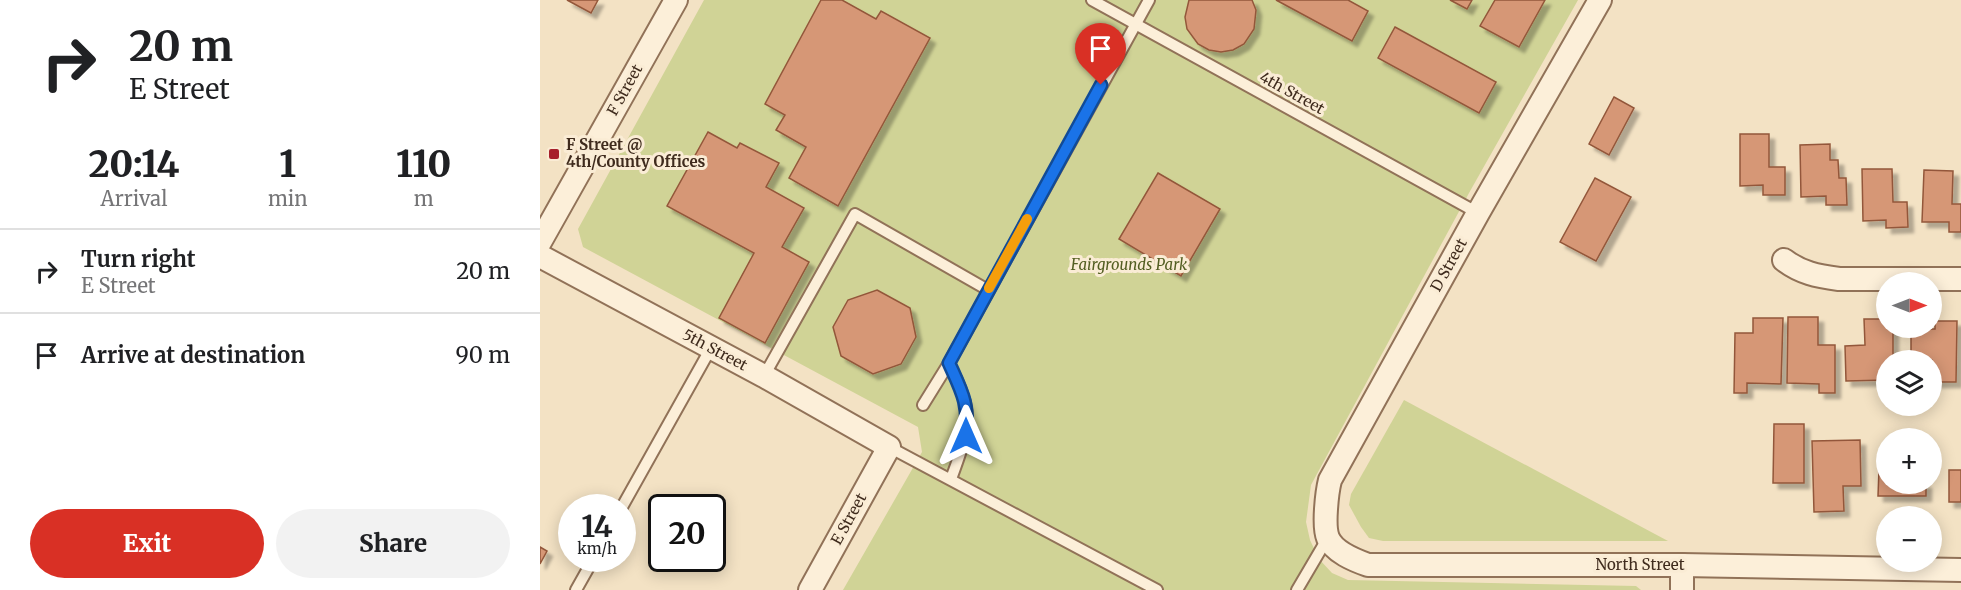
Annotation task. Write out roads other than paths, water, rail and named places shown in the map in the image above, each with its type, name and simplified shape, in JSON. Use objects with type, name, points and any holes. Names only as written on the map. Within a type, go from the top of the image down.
[{"type":"street","name":"F Street","points":[[540,242],[675,0]]},
{"type":"street","name":"D Street","points":[[1328,538],[1326,498],[1330,480],[1478,213],[1600,0]]},
{"type":"street","name":"5th Street","points":[[540,256],[764,376],[889,447]]},
{"type":"street","points":[[1784,260],[1806,274],[1839,279],[1961,279]]},
{"type":"street","name":"E Street","points":[[810,590],[889,447]]},
{"type":"street","name":"North Street","points":[[1328,538],[1339,550],[1353,559],[1368,564],[1682,565],[1961,570]]},
{"type":"street","points":[[1682,565],[1682,590]]},
{"type":"lane","name":"4th Street","points":[[1092,0],[1478,213]]},
{"type":"lane","points":[[923,405],[949,363],[1149,0]]},
{"type":"lane","points":[[764,376],[855,214],[988,290]]},
{"type":"lane","points":[[629,494],[711,348]]},
{"type":"lane","points":[[949,363],[963,394],[968,417],[966,436],[951,479]]},
{"type":"lane","points":[[889,447],[1157,590]]},
{"type":"lane","points":[[1297,590],[1328,538]]},
{"type":"lane","points":[[576,590],[586,572]]},
{"type":"place","name":"F Street @ 4th/County Offices","points":[[554,154]]},
{"type":"park label","name":"Fairgrounds Park","points":[[1129,265]]}]
